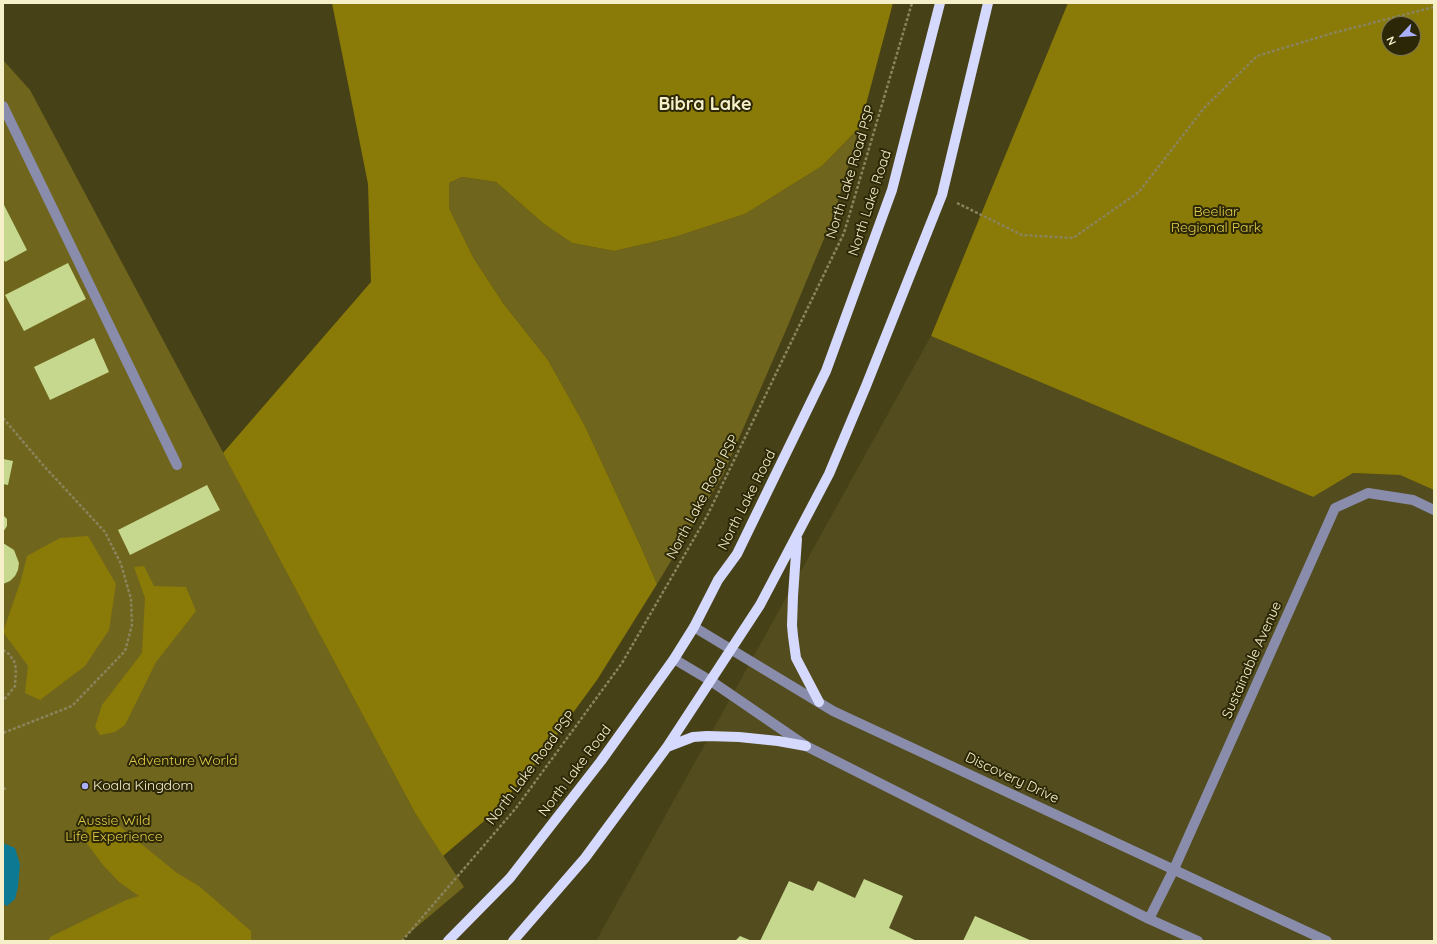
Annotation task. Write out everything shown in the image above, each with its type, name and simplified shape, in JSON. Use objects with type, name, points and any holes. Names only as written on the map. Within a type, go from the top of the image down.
[{"type":"main road","name":"North Lake Road","points":[[448,941],[510,878],[601,761],[674,659],[694,627],[718,580],[737,554],[826,371],[892,190],[940,3]]},
{"type":"main road","points":[[513,941],[585,858],[667,747],[760,606],[829,474],[866,386],[942,195],[988,3]]},
{"type":"main road","points":[[798,535],[793,596],[793,636],[796,658],[819,702]]},
{"type":"main road","points":[[667,747],[692,737],[707,736],[739,737],[778,741],[806,746]]},
{"type":"street","points":[[3,106],[177,465]]},
{"type":"street","name":"Sustainable Avenue","points":[[1149,919],[1174,869],[1335,508],[1368,493],[1413,500],[1434,510]]},
{"type":"street","name":"Discovery Drive","points":[[694,627],[833,711],[1327,941]]},
{"type":"street","points":[[674,659],[711,681],[806,746],[1149,919],[1198,941]]},
{"type":"path","name":"North Lake Road PSP","points":[[402,941],[516,808],[622,663],[707,516],[844,233],[912,3]]},
{"type":"path","points":[[942,195],[1022,235],[1072,238],[1139,192],[1204,108],[1258,56],[1333,32],[1434,7]]},
{"type":"path","points":[[3,418],[43,465],[105,532],[121,564],[131,599],[132,625],[125,651],[72,706],[3,733]]},
{"type":"path","points":[[3,650],[9,654],[14,661],[16,669],[15,686],[3,701]]},
{"type":"path","points":[[3,789],[8,788]]},
{"type":"shaded area","points":[[931,336],[1313,497],[1353,473],[1400,475],[1434,490],[1434,941],[596,941]]},
{"type":"green space","points":[[332,3],[893,3],[860,127],[822,166],[745,214],[675,237],[614,251],[572,243],[544,224],[496,182],[462,177],[449,183],[449,208],[473,257],[503,303],[548,360],[585,426],[657,584],[597,680],[526,777],[483,822],[443,856],[415,813],[223,453],[371,282],[368,184]]},
{"type":"green space","name":"Beeliar Regional Park","points":[[1068,3],[1434,3],[1434,490],[1400,475],[1353,473],[1313,497],[931,336]]},
{"type":"green space","name":"Adventure World","points":[[3,60],[30,90],[415,813],[464,887],[400,941],[3,941]]},
{"type":"green space","points":[[860,127],[833,217],[723,475],[657,584],[585,426],[548,360],[503,303],[473,257],[449,208],[449,183],[462,177],[496,182],[544,224],[572,243],[614,251],[675,237],[745,214],[822,166]]},
{"type":"green space","points":[[88,536],[116,584],[109,630],[85,666],[40,700],[25,693],[28,666],[3,632],[21,580],[27,556],[60,538]]},
{"type":"green space","points":[[144,566],[154,586],[186,587],[196,611],[156,662],[125,725],[115,732],[100,735],[95,727],[102,705],[142,653],[145,598],[134,567]]},
{"type":"green space","name":"Aussie Wild Life Experience","points":[[118,825],[177,873],[199,886],[251,931],[251,941],[49,941],[50,937],[126,900],[139,896],[119,882],[103,865],[85,841],[87,826]]},
{"type":"water","points":[[3,843],[15,848],[20,864],[18,887],[15,899],[7,906],[3,904]]},
{"type":"building","points":[[4,205],[27,250],[5,262],[3,258]]},
{"type":"building","points":[[68,263],[86,299],[24,331],[5,295]]},
{"type":"building","points":[[94,338],[109,372],[50,400],[34,367]]},
{"type":"building","points":[[3,459],[13,461],[8,485],[3,484]]},
{"type":"building","points":[[207,485],[220,510],[130,555],[118,530]]},
{"type":"building","points":[[3,515],[7,519],[7,526],[3,532]]},
{"type":"building","points":[[3,543],[14,550],[19,563],[15,576],[10,581],[3,584]]},
{"type":"building","points":[[864,879],[903,896],[889,928],[917,941],[760,941],[789,881],[813,891],[818,881],[855,898]]},
{"type":"building","points":[[975,916],[1032,941],[963,941]]},
{"type":"building","points":[[740,936],[752,941],[735,941]]},
{"type":"place","name":"Koala Kingdom","points":[[85,786]]},
{"type":"district","name":"Bibra Lake","points":[[705,105]]}]
